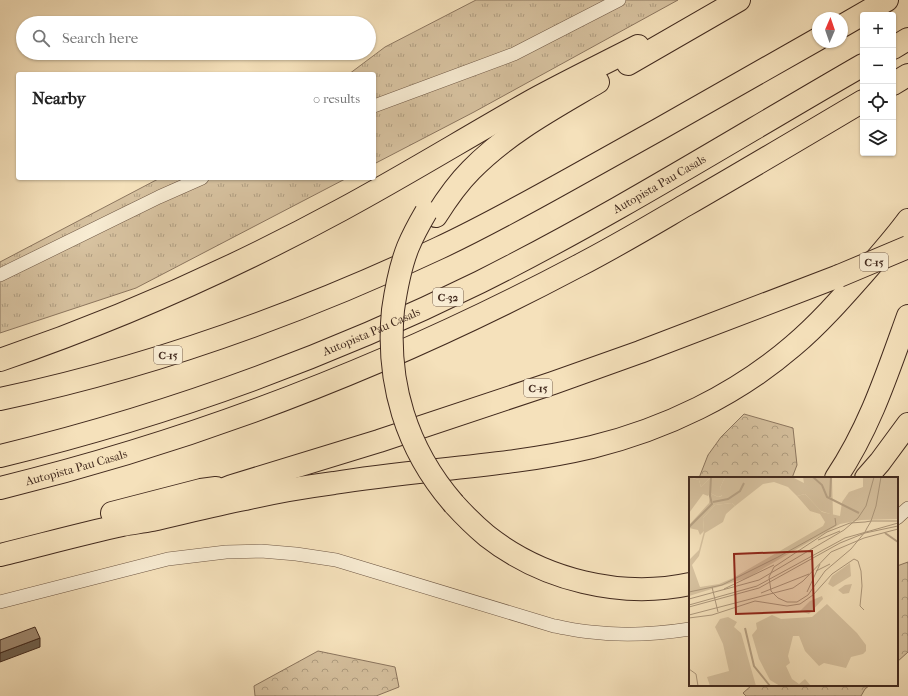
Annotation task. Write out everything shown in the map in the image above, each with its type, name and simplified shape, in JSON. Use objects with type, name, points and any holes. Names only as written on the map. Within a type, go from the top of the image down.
[{"type":"highway","points":[[689,584],[652,589],[622,589],[596,585],[566,577],[538,567],[514,554],[488,537],[458,501],[424,440],[410,398],[406,380],[403,360],[403,322],[408,284],[440,189],[462,163],[485,142],[530,110],[717,0]]},
{"type":"highway","points":[[431,214],[470,170],[492,150],[511,136],[577,94],[739,0]]},
{"type":"highway","points":[[848,23],[888,0]]},
{"type":"highway","points":[[896,46],[908,39]]},
{"type":"highway","name":"C-15","points":[[0,399],[103,374],[162,357],[279,316],[381,274],[440,248],[494,221],[602,162],[812,42]]},
{"type":"highway","points":[[0,360],[33,349],[110,319],[290,237],[399,178],[533,100],[638,46]]},
{"type":"highway","name":"Autopista Pau Casals","points":[[0,456],[93,432],[238,384],[328,349],[419,311],[481,281],[622,206],[860,67]]},
{"type":"highway","points":[[896,82],[908,75]]},
{"type":"highway","name":"Autopista Pau Casals","points":[[0,488],[105,460],[192,433],[271,405],[416,346],[501,306],[579,266],[860,103]]},
{"type":"highway","points":[[124,524],[150,520],[246,498],[333,483],[379,476],[471,466],[592,447],[667,423],[736,388],[793,346],[841,299],[908,220]]},
{"type":"highway","name":"C-15","points":[[0,555],[124,524],[147,512],[202,498],[232,486],[379,441],[553,383],[654,347],[839,276],[908,247]]},
{"type":"highway","points":[[837,477],[858,443],[868,422],[908,316]]},
{"type":"highway","points":[[867,477],[908,424]]},
{"type":"highway","points":[[0,541],[201,490],[232,486]]},
{"type":"highway","points":[[458,501],[520,544],[544,558],[569,567],[598,575],[624,578],[651,578],[689,573]]},
{"type":"street","points":[[376,105],[514,54],[619,0]]},
{"type":"street","points":[[0,275],[159,197],[197,180]]},
{"type":"street","points":[[898,517],[908,508]]},
{"type":"street","points":[[0,602],[168,559],[226,552],[261,551],[336,560],[554,626],[591,632],[630,634],[669,632],[689,629]]},
{"type":"green space","points":[[476,0],[678,0],[474,112],[376,163],[376,72],[352,72],[368,60],[376,60],[376,54],[385,47]]},
{"type":"green space","points":[[156,180],[343,180],[136,288],[0,333],[0,262]]},
{"type":"green space","points":[[744,414],[793,428],[797,465],[792,477],[699,477],[708,455],[721,437]]},
{"type":"green space","points":[[908,562],[908,652],[898,661],[898,566]]},
{"type":"green space","points":[[318,651],[395,667],[399,687],[376,696],[255,696],[254,686]]},
{"type":"green space","points":[[751,686],[869,686],[861,696],[746,696],[743,693]]},
{"type":"building","points":[[35,627],[40,638],[0,653],[0,640]]}]
